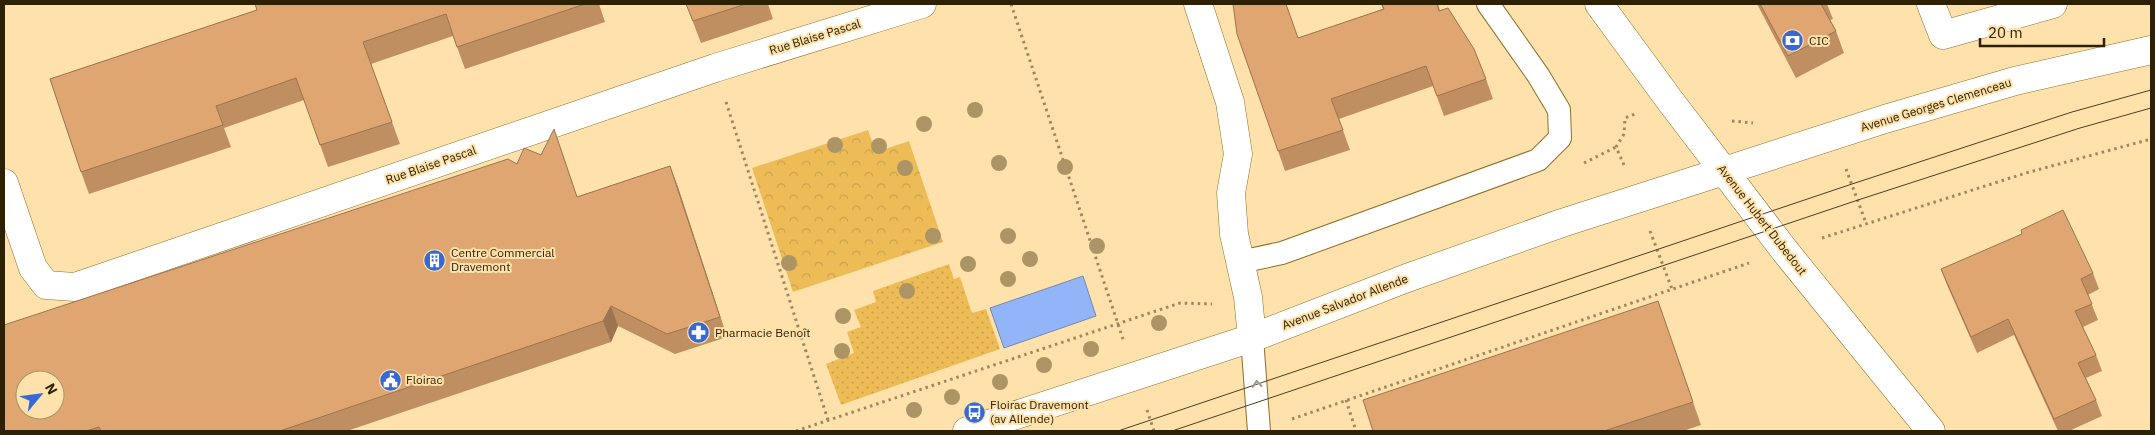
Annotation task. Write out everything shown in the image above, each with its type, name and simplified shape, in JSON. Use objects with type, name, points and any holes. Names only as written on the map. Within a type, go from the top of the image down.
[{"type":"street","name":"Rue Blaise Pascal","points":[[4,183],[33,268],[46,285],[75,287],[715,68],[922,4]]},
{"type":"street","points":[[1198,4],[1230,102],[1238,154],[1231,193],[1234,234],[1248,297],[1252,338]]},
{"type":"street","name":"Avenue Hubert Dubedout","points":[[1599,4],[1785,251],[1931,431]]},
{"type":"street","points":[[1931,4],[1943,35],[2053,4]]},
{"type":"street","name":"Avenue Georges Clemenceau","points":[[1724,171],[1885,119],[2015,81],[2151,50]]},
{"type":"street","name":"Avenue Salvador Allende","points":[[966,431],[1252,338],[1416,274],[1724,171]]},
{"type":"lane","points":[[1240,262],[1282,253],[1538,160],[1560,138],[1559,110],[1538,75],[1488,4]]},
{"type":"lane","points":[[1252,338],[1259,431]]},
{"type":"path","points":[[1011,4],[1154,431]]},
{"type":"path","points":[[715,68],[828,420]]},
{"type":"path","points":[[1259,431],[1866,223],[2026,174],[2151,139]]},
{"type":"path","points":[[796,431],[1180,303],[1225,305],[1248,297]]},
{"type":"path","points":[[1346,400],[1356,431]]},
{"type":"green space","points":[[868,130],[876,152],[909,141],[943,242],[793,292],[752,168]]},
{"type":"green space","points":[[949,264],[954,279],[960,277],[972,313],[986,309],[1000,349],[841,405],[826,364],[854,353],[847,332],[861,327],[854,310],[876,302],[873,291]]},
{"type":"water","points":[[1083,276],[1096,316],[1004,348],[990,308]]},
{"type":"building","points":[[255,4],[585,4],[457,47],[446,14],[363,42],[392,122],[320,145],[296,78],[216,106],[223,125],[81,172],[50,79],[257,10]]},
{"type":"building","points":[[686,4],[746,4],[693,21]]},
{"type":"building","points":[[1233,4],[1286,4],[1298,38],[1384,9],[1382,4],[1437,4],[1439,11],[1448,8],[1474,49],[1486,79],[1437,96],[1426,66],[1331,99],[1343,130],[1278,151],[1237,34]]},
{"type":"building","points":[[1760,4],[1821,4],[1836,31],[1788,56]]},
{"type":"building","name":"Centre Commercial Dravemont","points":[[554,129],[577,197],[670,166],[720,317],[667,334],[611,306],[603,321],[280,431],[101,431],[99,427],[86,431],[4,431],[4,325],[508,159],[517,164],[524,148],[541,155]]},
{"type":"building","points":[[2063,210],[2093,273],[2081,279],[2092,304],[2075,311],[2096,355],[2078,363],[2096,400],[2054,419],[2008,319],[1971,337],[1941,269],[2022,234],[2021,230]]},
{"type":"building","points":[[1658,301],[1693,402],[1604,431],[1373,431],[1363,400]]},
{"type":"tram line","points":[[1118,431],[1852,184],[2072,112],[2151,90]]},
{"type":"tram line","points":[[1172,431],[1858,200],[2080,128],[2151,108]]},
{"type":"place","name":"CIC","points":[[1793,41]]},
{"type":"place","name":"Centre Commercial Dravemont","points":[[435,260]]},
{"type":"place","name":"Pharmacie Benoît","points":[[699,333]]},
{"type":"place","name":"Floirac","points":[[390,380]]},
{"type":"place","name":"Floirac Dravemont (av Allende)","points":[[974,412]]}]
